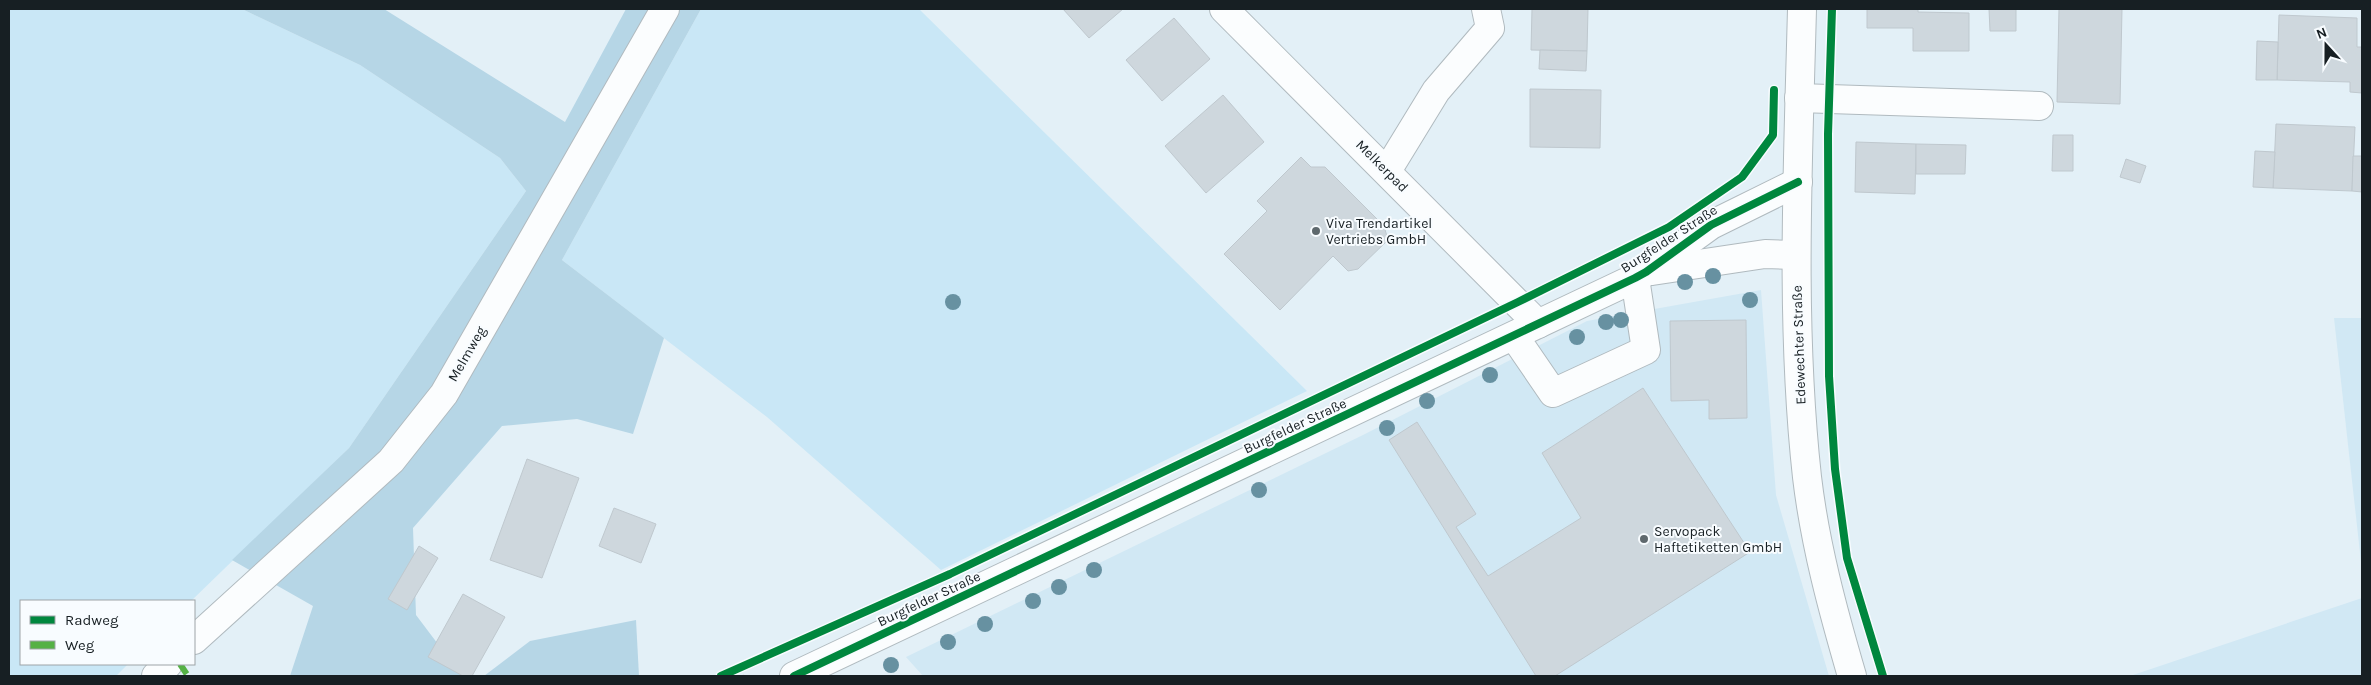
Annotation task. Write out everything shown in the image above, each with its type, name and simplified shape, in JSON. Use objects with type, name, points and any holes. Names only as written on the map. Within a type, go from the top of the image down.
[{"type":"street","name":"Melmweg","points":[[195,639],[391,461],[444,394],[665,9]]},
{"type":"street","name":"Melkerpad","points":[[1224,9],[1538,324]]},
{"type":"street","points":[[1387,171],[1436,91],[1490,28],[1486,9]]},
{"type":"street","name":"Edewechter Straße","points":[[1802,9],[1796,256],[1798,378],[1807,479],[1823,568],[1852,676]]},
{"type":"street","points":[[1799,98],[2040,106]]},
{"type":"street","name":"Burgfelder Straße","points":[[794,676],[1640,275],[1711,225],[1798,182]]},
{"type":"street","name":"Burgfelder Straße","points":[[1640,275],[1765,254],[1796,256]]},
{"type":"street","points":[[1514,336],[1553,393],[1646,350],[1640,275]]},
{"type":"street","points":[[156,676],[167,665]]},
{"type":"path","points":[[740,669],[743,676]]},
{"type":"shaded area","points":[[9,9],[242,9],[360,65],[500,158],[526,191],[349,448],[192,600],[20,600],[20,665],[127,665],[116,676],[9,676]]},
{"type":"shaded area","points":[[242,9],[384,9],[565,122],[626,9],[701,9],[562,260],[664,338],[633,434],[577,419],[502,426],[413,528],[416,615],[462,676],[290,676],[313,606],[232,560],[349,448],[526,191],[500,158],[360,65]]},
{"type":"shaded area","points":[[701,9],[919,9],[1307,391],[941,570],[767,417],[562,260]]},
{"type":"shaded area","points":[[1761,290],[1776,495],[1829,676],[923,676],[906,657],[1363,435],[1587,321]]},
{"type":"shaded area","points":[[2334,318],[2362,318],[2362,571]]},
{"type":"shaded area","points":[[2362,598],[2362,676],[2130,676]]},
{"type":"shaded area","points":[[636,620],[639,676],[484,676],[530,641]]},
{"type":"building","points":[[1063,9],[1123,9],[1089,38]]},
{"type":"building","points":[[1532,9],[1588,9],[1587,51],[1531,50]]},
{"type":"building","points":[[1867,9],[1918,9],[1918,12],[1969,13],[1969,51],[1913,51],[1913,28],[1867,28]]},
{"type":"building","points":[[1989,9],[2016,9],[2016,31],[1990,31]]},
{"type":"building","points":[[2059,9],[2122,9],[2120,104],[2057,102]]},
{"type":"building","points":[[2279,15],[2357,18],[2357,47],[2362,47],[2362,93],[2350,92],[2350,82],[2277,80]]},
{"type":"building","points":[[1174,18],[1210,59],[1162,101],[1126,60]]},
{"type":"building","points":[[2257,41],[2278,42],[2277,80],[2256,80]]},
{"type":"building","points":[[1540,50],[1587,51],[1586,71],[1539,69]]},
{"type":"building","points":[[1530,89],[1601,90],[1600,148],[1530,147]]},
{"type":"building","points":[[1223,95],[1264,142],[1206,193],[1165,146]]},
{"type":"building","points":[[2276,124],[2355,127],[2352,191],[2273,188]]},
{"type":"building","points":[[2053,135],[2073,135],[2073,171],[2052,171]]},
{"type":"building","points":[[1856,142],[1916,144],[1915,194],[1855,192]]},
{"type":"building","points":[[1916,144],[1966,145],[1965,174],[1916,174]]},
{"type":"building","points":[[2255,151],[2275,152],[2273,188],[2253,187]]},
{"type":"building","points":[[2353,156],[2362,156],[2362,192],[2352,191]]},
{"type":"building","name":"Viva Trendartikel Vertriebs GmbH","points":[[1301,157],[1311,167],[1325,167],[1384,226],[1388,240],[1358,269],[1348,271],[1333,256],[1280,310],[1224,254],[1267,211],[1257,201]]},
{"type":"building","points":[[2126,159],[2146,166],[2140,183],[2120,177]]},
{"type":"building","points":[[1746,320],[1747,418],[1709,419],[1709,400],[1671,401],[1670,321]]},
{"type":"building","name":"Servopack Haftetiketten GmbH","points":[[1643,388],[1750,552],[1555,676],[1536,676],[1389,440],[1417,422],[1476,514],[1456,527],[1488,576],[1581,518],[1542,453]]},
{"type":"building","points":[[527,459],[579,478],[542,578],[490,560]]},
{"type":"building","points":[[614,508],[656,524],[641,563],[599,546]]},
{"type":"building","points":[[419,546],[438,558],[407,610],[388,599]]},
{"type":"building","points":[[463,594],[505,617],[472,676],[463,676],[428,657]]},
{"type":"marked path","points":[[181,665],[188,676]]},
{"type":"cycle path","points":[[1832,9],[1828,134],[1829,376],[1835,469],[1847,558],[1883,676]]},
{"type":"cycle path","points":[[721,676],[950,574],[1518,302],[1669,227],[1742,177],[1773,135],[1774,90]]},
{"type":"cycle path","points":[[794,676],[1635,278],[1711,225],[1798,182]]},
{"type":"place","name":"Viva Trendartikel Vertriebs GmbH","points":[[1316,231]]},
{"type":"place","name":"Servopack Haftetiketten GmbH","points":[[1644,539]]}]
